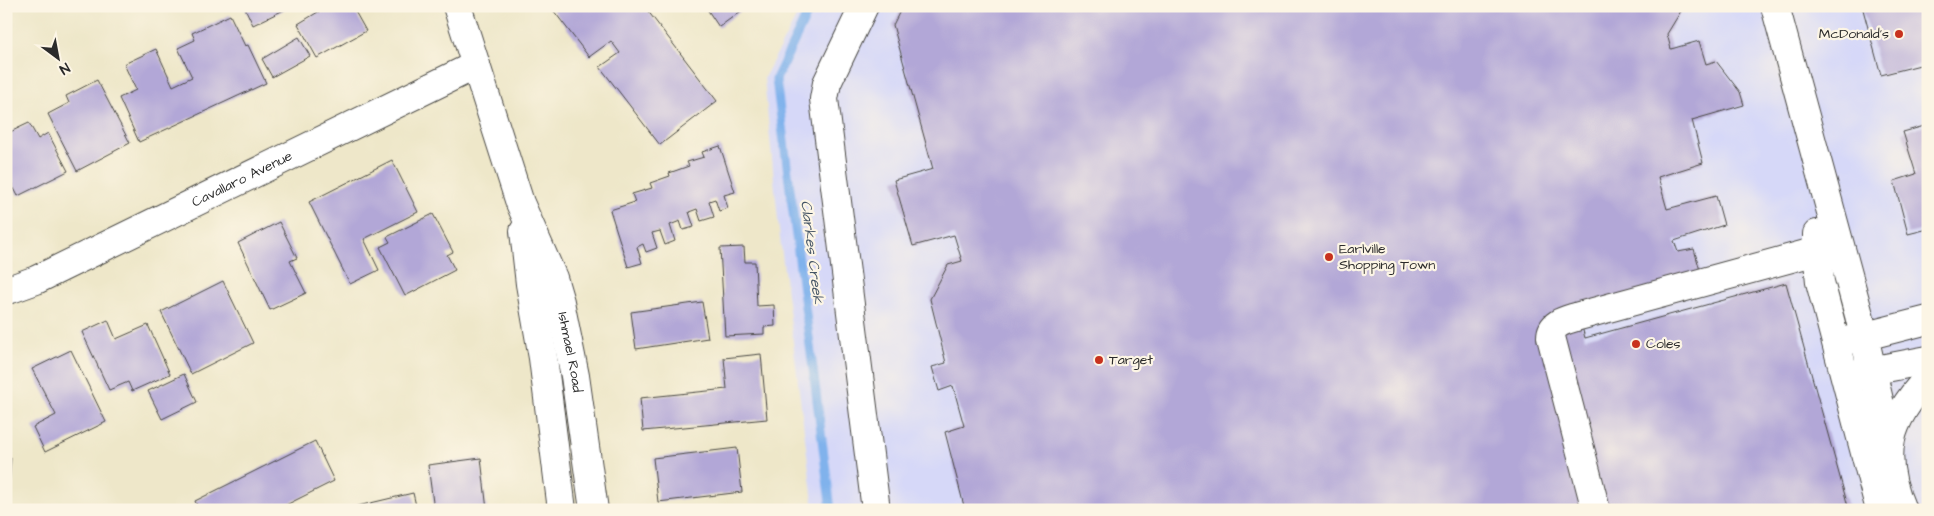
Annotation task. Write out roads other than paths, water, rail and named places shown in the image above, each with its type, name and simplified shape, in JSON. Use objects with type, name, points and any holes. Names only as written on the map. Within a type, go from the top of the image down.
[{"type":"street","name":"Ishmael Road","points":[[457,6],[520,203],[553,278],[560,302],[575,376],[594,510]]},
{"type":"street","points":[[864,6],[827,83],[824,99],[876,510]]},
{"type":"street","points":[[1775,6],[1873,371],[1890,443],[1891,473],[1902,510]]},
{"type":"street","name":"Cavallaro Avenue","points":[[6,289],[36,280],[476,65]]},
{"type":"street","points":[[1820,170],[1817,257],[1820,282],[1880,510]]},
{"type":"street","name":"Ishmael Road","points":[[520,203],[530,284],[543,358],[562,510]]},
{"type":"street","points":[[1596,510],[1556,356],[1556,344],[1560,338],[1566,334],[1817,257]]},
{"type":"street","points":[[1837,343],[1928,320]]},
{"type":"street","points":[[1845,376],[1928,360]]},
{"type":"street","points":[[1890,443],[1896,420],[1910,399],[1928,378]]},
{"type":"waterway","name":"Clarkes Creek","points":[[811,6],[776,79],[831,510]]},
{"type":"place","name":"McDonald's","points":[[1899,34]]},
{"type":"place","name":"Earlville Shopping Town","points":[[1329,257]]},
{"type":"place","name":"Coles","points":[[1636,344]]},
{"type":"place","name":"Target","points":[[1099,360]]}]
